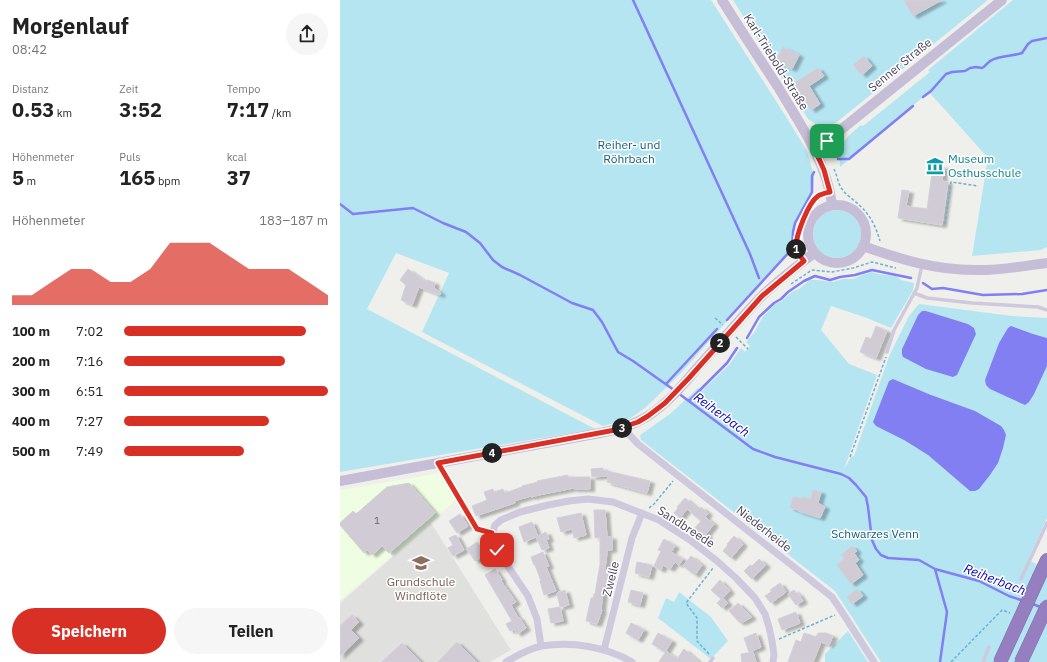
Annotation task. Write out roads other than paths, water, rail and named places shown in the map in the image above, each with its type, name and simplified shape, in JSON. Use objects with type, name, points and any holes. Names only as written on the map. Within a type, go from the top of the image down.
[{"type":"highway","points":[[1000,662],[1047,560]]},
{"type":"highway","points":[[1021,662],[1047,606]]},
{"type":"main road","name":"Karl-Triebold-Straße","points":[[722,0],[814,148],[824,170],[832,205]]},
{"type":"main road","name":"Senner Straße","points":[[814,148],[827,141],[1002,0]]},
{"type":"main road","points":[[837,205],[847,207],[855,212],[861,219],[865,228],[863,246],[856,255],[847,261],[839,263],[822,259],[814,253],[810,244],[808,234],[810,222],[817,212],[827,207],[837,205]]},
{"type":"main road","points":[[863,246],[876,251],[940,268],[973,270],[1012,268],[1047,263]]},
{"type":"main road","points":[[340,480],[600,433],[623,428],[638,422],[660,407],[672,396],[762,296],[814,253]]},
{"type":"street","name":"Niederheide","points":[[623,428],[638,444],[832,597],[874,662]]},
{"type":"street","name":"Sandbreede","points":[[541,646],[537,619],[528,596],[497,550],[492,540],[492,533],[495,525],[501,520],[520,512],[548,504],[588,499],[613,502],[658,520],[690,540],[717,561],[755,598],[765,614],[772,642],[774,655],[773,662]]},
{"type":"street","name":"Zwelle","points":[[604,650],[632,538],[642,513]]},
{"type":"street","points":[[506,662],[514,657],[541,646],[556,644],[583,645],[604,650],[632,662]]},
{"type":"lane","points":[[887,352],[894,330],[914,294],[922,264]]},
{"type":"lane","points":[[914,294],[927,298],[972,303],[1038,307],[1047,310]]},
{"type":"lane","points":[[1021,579],[1047,523]]},
{"type":"lane","points":[[983,662],[989,647]]},
{"type":"lane","points":[[710,662],[713,658]]},
{"type":"waterway","points":[[633,0],[750,254],[759,278]]},
{"type":"waterway","points":[[923,97],[931,91],[946,74],[965,71],[970,68],[982,68],[989,61],[1022,53],[1032,41],[1047,38]]},
{"type":"waterway","points":[[838,159],[849,159],[913,106]]},
{"type":"waterway","points":[[727,320],[792,249],[795,223],[812,192],[812,176],[814,172]]},
{"type":"waterway","name":"Reiherbach","points":[[340,204],[353,214],[413,208],[443,223],[466,232],[480,243],[493,260],[502,267],[572,303],[593,310],[602,322],[618,352],[674,390]]},
{"type":"waterway","points":[[747,338],[759,317],[774,303],[804,281],[815,276],[830,280],[872,270],[911,278]]},
{"type":"waterway","points":[[923,283],[932,289],[943,288],[983,295],[1022,294],[1047,290]]},
{"type":"waterway","points":[[666,384],[717,329]]},
{"type":"waterway","points":[[689,401],[727,363],[737,348]]},
{"type":"waterway","name":"Reiherbach","points":[[678,393],[753,449],[775,457],[841,474],[849,478],[866,497],[872,540],[876,549],[881,555],[888,558],[919,560],[935,569],[979,581],[1009,596],[1024,601]]},
{"type":"waterway","points":[[935,569],[947,612],[940,662]]},
{"type":"waterway","name":"Reiherbach","points":[[1030,603],[1043,608]]},
{"type":"place","name":"Museum Osthusschule","points":[[935,166]]},
{"type":"place","name":"Grundschule Windflöte","points":[[421,563]]},
{"type":"park label","name":"Reiher- und Röhrbach","points":[[629,152]]},
{"type":"park label","name":"Schwarzes Venn","points":[[875,534]]}]
